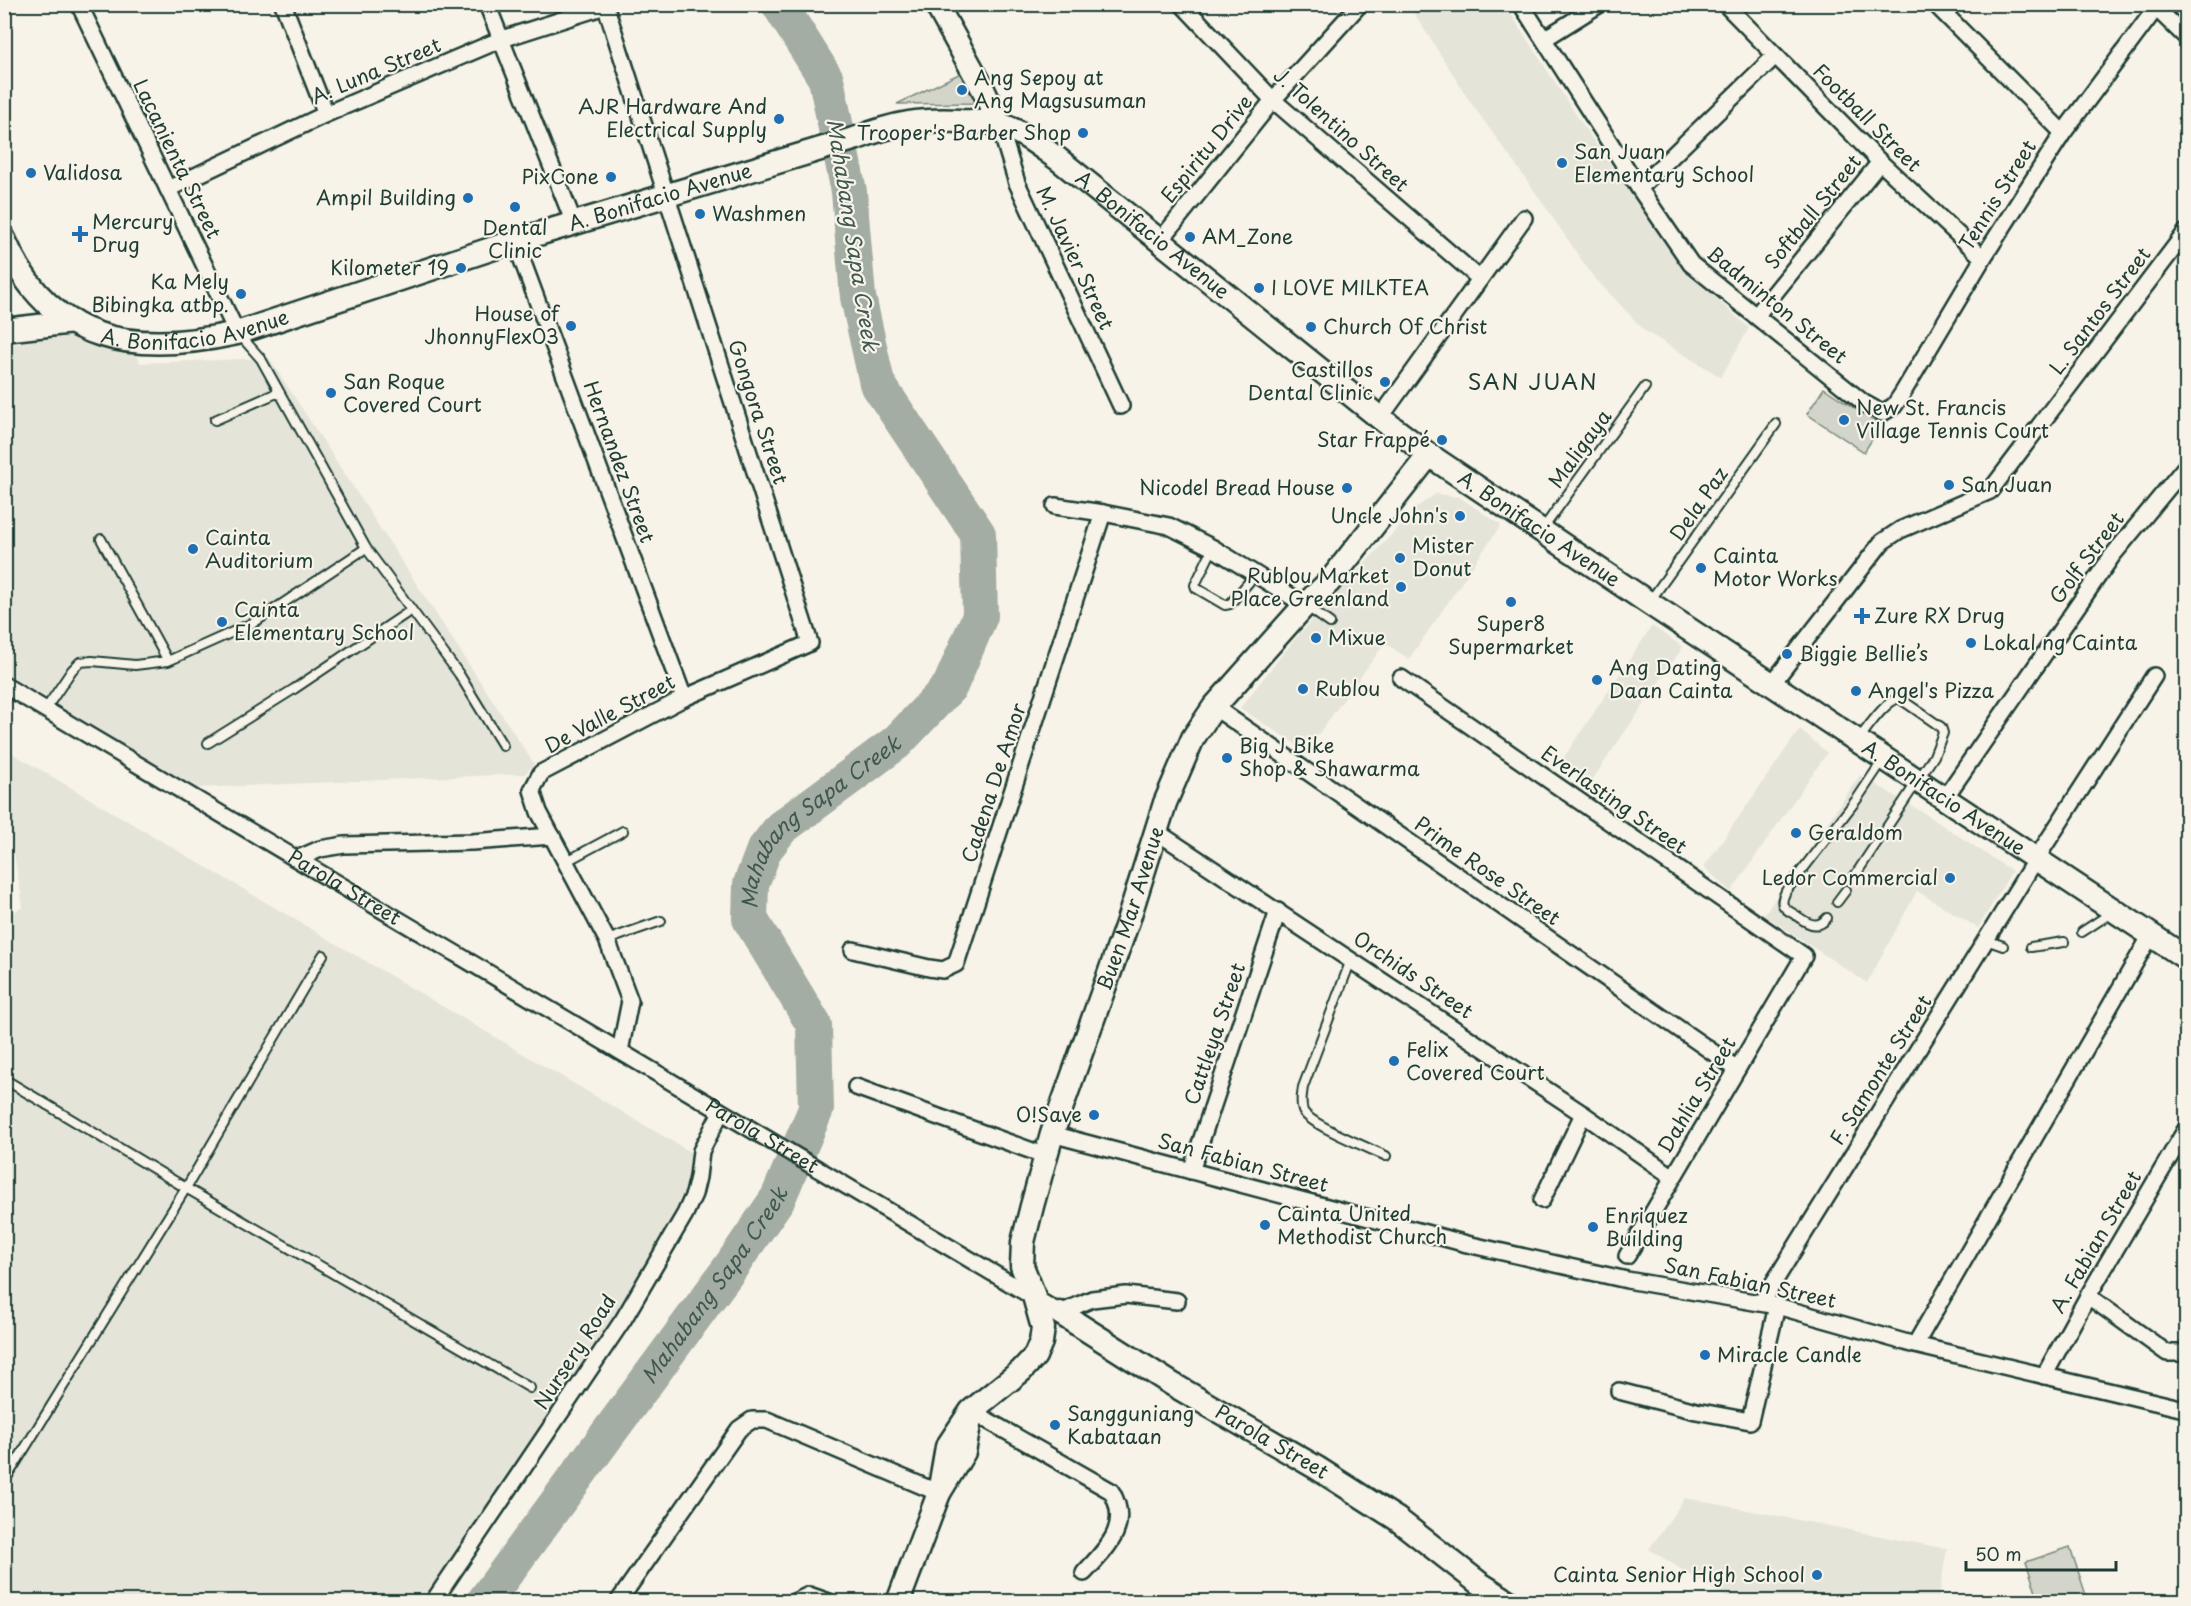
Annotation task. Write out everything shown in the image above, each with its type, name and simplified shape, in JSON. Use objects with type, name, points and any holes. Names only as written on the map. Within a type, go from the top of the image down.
[{"type":"main road","points":[[936,4],[983,89],[999,124]]},
{"type":"main road","name":"A. Bonifacio Avenue","points":[[4,239],[11,254],[37,293],[73,322],[89,331],[146,344],[196,341],[237,333],[515,241],[857,138],[888,126],[926,120],[999,124],[1043,148],[1380,418],[1429,454],[1771,685],[2187,958]]},
{"type":"main road","points":[[4,330],[73,322]]},
{"type":"main road","name":"Buen Mar Avenue","points":[[898,1602],[939,1493],[947,1447],[971,1411],[1021,1371],[1035,1356],[1041,1342],[1043,1328],[1022,1266],[1023,1242],[1052,1134],[1128,921],[1165,803],[1179,767],[1193,738],[1214,707],[1305,605],[1330,581],[1429,454]]},
{"type":"main road","name":"Parola Street","points":[[1060,1313],[1172,1384],[1317,1468],[1397,1519],[1479,1583],[1509,1602]]},
{"type":"street","name":"Lacanienta Street","points":[[79,4],[237,333]]},
{"type":"street","points":[[283,4],[326,114]]},
{"type":"street","points":[[487,4],[574,223]]},
{"type":"street","name":"J. Tolentino Street","points":[[1182,4],[1273,100],[1480,279]]},
{"type":"street","name":"Espiritu Drive","points":[[1160,241],[1273,100],[1360,4]]},
{"type":"street","name":"Badminton Street","points":[[1521,4],[1639,188],[1691,264],[1864,403],[1882,413]]},
{"type":"street","points":[[1544,39],[1600,4]]},
{"type":"street","name":"Football Street","points":[[1725,4],[1880,162],[1983,258]]},
{"type":"street","points":[[1935,4],[2062,133]]},
{"type":"street","name":"A. Luna Street","points":[[168,189],[326,114],[501,39],[605,5]]},
{"type":"street","name":"Gongora Street","points":[[605,5],[810,643]]},
{"type":"street","points":[[2156,6],[2187,37]]},
{"type":"street","name":"Tennis Street","points":[[1882,413],[1893,406],[1902,394],[1983,258],[2062,133],[2156,6]]},
{"type":"street","points":[[1639,188],[1775,56]]},
{"type":"street","name":"M. Javier Street","points":[[999,124],[1017,183],[1121,406]]},
{"type":"street","name":"Softball Street","points":[[1756,316],[1880,162]]},
{"type":"street","points":[[1380,418],[1524,218]]},
{"type":"street","name":"L. Santos Street","points":[[1771,685],[1882,542],[1900,530],[1990,492],[2187,232]]},
{"type":"street","name":"Hernandez Street","points":[[515,241],[684,698]]},
{"type":"street","name":"Golf Street","points":[[1944,799],[2112,556],[2186,468]]},
{"type":"street","points":[[1055,506],[1169,526],[1213,548],[1305,605]]},
{"type":"street","name":"Cadena De Amor","points":[[853,950],[929,969],[943,970],[956,964],[1103,513]]},
{"type":"street","name":"De Valle Street","points":[[620,1051],[630,1001],[607,940],[539,812],[532,790],[541,773],[684,698],[810,643]]},
{"type":"street","name":"F. Samonte Street","points":[[1619,1392],[1696,1411],[1750,1421],[1769,1305],[1986,940],[2154,676]]},
{"type":"street","name":"Everlasting Street","points":[[1401,678],[1804,956]]},
{"type":"street","name":"Parola Street","points":[[4,685],[1060,1313]]},
{"type":"street","name":"Prime Rose Street","points":[[1214,707],[1737,1069]]},
{"type":"street","name":"Orchids Street","points":[[1157,832],[1278,910],[1673,1177]]},
{"type":"street","points":[[297,859],[320,849],[344,845],[472,842],[552,836]]},
{"type":"street","name":"Cattleya Street","points":[[1191,1171],[1278,910]]},
{"type":"street","points":[[1915,1345],[2151,935]]},
{"type":"street","name":"Dahlia Street","points":[[1627,1256],[1804,956]]},
{"type":"street","points":[[856,1087],[1046,1156]]},
{"type":"street","name":"Nursery Road","points":[[434,1602],[634,1301],[690,1204],[698,1177],[701,1151],[722,1112]]},
{"type":"street","points":[[1542,1200],[1583,1114]]},
{"type":"street","name":"A. Fabian Street","points":[[2044,1376],[2088,1296],[2187,1129]]},
{"type":"street","name":"San Fabian Street","points":[[1052,1134],[1467,1244],[1627,1280],[1769,1305],[1915,1345],[2180,1408]]},
{"type":"street","points":[[1060,1313],[1092,1299],[1126,1295],[1177,1300]]},
{"type":"street","points":[[2088,1296],[2167,1353],[2184,1351]]},
{"type":"street","points":[[971,1411],[1111,1491],[1117,1505],[1119,1523],[1109,1546],[1084,1573]]},
{"type":"street","points":[[618,1602],[739,1429],[752,1420],[767,1420],[939,1493]]},
{"type":"street","points":[[794,1602],[809,1595],[829,1602]]},
{"type":"lane","points":[[237,333],[261,359],[366,548],[410,611],[459,674],[503,746]]},
{"type":"lane","name":"Maligaya","points":[[1541,531],[1645,387]]},
{"type":"lane","points":[[215,420],[279,392]]},
{"type":"lane","name":"Dela Paz","points":[[1649,603],[1776,424]]},
{"type":"lane","points":[[101,539],[168,661]]},
{"type":"lane","points":[[45,710],[80,662],[135,665],[168,661],[255,622],[366,548]]},
{"type":"lane","points":[[1213,548],[1195,585],[1196,588],[1225,605],[1230,604],[1255,575]]},
{"type":"lane","points":[[1305,605],[1330,623]]},
{"type":"lane","points":[[208,743],[294,689],[410,611]]},
{"type":"lane","points":[[1854,877],[1934,756],[1944,733],[1941,727],[1903,700],[1894,699],[1857,742]]},
{"type":"lane","points":[[1827,918],[1814,926],[1806,923],[1784,907],[1782,901],[1786,891],[1857,799],[1884,759]]},
{"type":"lane","points":[[565,862],[622,831]]},
{"type":"lane","points":[[1837,902],[1845,890]]},
{"type":"lane","points":[[2082,932],[2114,910]]},
{"type":"lane","points":[[607,940],[661,921]]},
{"type":"lane","points":[[1986,940],[2002,946]]},
{"type":"lane","points":[[2031,947],[2064,942]]},
{"type":"lane","points":[[4,1482],[186,1188],[323,955]]},
{"type":"lane","points":[[1351,960],[1303,1087],[1302,1101],[1304,1112],[1316,1123],[1386,1156]]},
{"type":"lane","points":[[4,1079],[516,1382],[530,1388]]},
{"type":"shaded area","name":"San Juan Elementary School","points":[[1409,5],[1505,5],[1586,130],[1684,269],[1749,328],[1721,377],[1645,331],[1592,275],[1469,100]]},
{"type":"shaded area","points":[[963,72],[979,103],[897,104]]},
{"type":"shaded area","name":"Cainta Elementary School","points":[[68,333],[136,349],[140,363],[269,358],[534,764],[525,774],[197,788],[5,673],[5,346]]},
{"type":"shaded area","name":"New St. Francis Village Tennis Court","points":[[1824,388],[1881,426],[1864,452],[1807,414]]},
{"type":"shaded area","name":"Rublou Market Place Greenland","points":[[1436,494],[1459,497],[1501,525],[1409,659],[1385,643],[1306,751],[1240,708],[1294,640],[1417,507]]},
{"type":"shaded area","points":[[1652,626],[1683,647],[1590,783],[1560,763]]},
{"type":"shaded area","points":[[1800,729],[1827,753],[1731,892],[1704,867]]},
{"type":"shaded area","points":[[5,749],[692,1153],[683,1210],[616,1326],[426,1601],[5,1601],[4,917],[23,907],[5,800]]},
{"type":"shaded area","points":[[1860,775],[1924,813],[2012,871],[1978,928],[1917,891],[1867,983],[1764,915]]},
{"type":"shaded area","name":"Cainta Senior High School","points":[[1685,1498],[1947,1549],[1938,1601],[1732,1601],[1649,1549]]},
{"type":"shaded area","points":[[2070,1547],[2088,1601],[2039,1601],[2026,1562]]},
{"type":"waterway","name":"Mahabang Sapa Creek","points":[[484,1602],[730,1268],[778,1198],[816,1109],[814,1025],[750,919],[751,884],[764,850],[781,828],[897,742],[950,686],[980,616],[978,534],[877,383],[858,297],[849,192],[826,79],[779,4]]},
{"type":"place","name":"Ang Sepoy at Ang Magsusuman","points":[[962,90]]},
{"type":"place","name":"AJR Hardware And Electrical Supply","points":[[779,119]]},
{"type":"place","name":"Trooper's Barber Shop","points":[[1083,133]]},
{"type":"place","name":"San Juan Elementary School","points":[[1562,163]]},
{"type":"place","name":"Validosa","points":[[31,173]]},
{"type":"place","name":"PixCone","points":[[611,177]]},
{"type":"place","name":"Ampil Building","points":[[468,198]]},
{"type":"place","name":"Dental Clinic","points":[[515,207]]},
{"type":"place","name":"Washmen","points":[[700,214]]},
{"type":"place","name":"Mercury Drug","points":[[80,234]]},
{"type":"place","name":"AM_Zone","points":[[1190,237]]},
{"type":"place","name":"Kilometer 19","points":[[461,268]]},
{"type":"place","name":"I LOVE MILKTEA","points":[[1259,288]]},
{"type":"place","name":"Ka Mely Bibingka atbp.","points":[[241,294]]},
{"type":"place","name":"House of JhonnyFlex03","points":[[571,326]]},
{"type":"place","name":"Church Of Christ","points":[[1311,327]]},
{"type":"place","name":"Castillos Dental Clinic","points":[[1385,382]]},
{"type":"place","name":"San Roque Covered Court","points":[[331,393]]},
{"type":"place","name":"New St. Francis Village Tennis Court","points":[[1844,420]]},
{"type":"place","name":"Star Frappé","points":[[1442,440]]},
{"type":"place","name":"San Juan","points":[[1949,485]]},
{"type":"place","name":"Nicodel Bread House","points":[[1347,488]]},
{"type":"place","name":"Uncle John's","points":[[1460,516]]},
{"type":"place","name":"Cainta Auditorium","points":[[193,549]]},
{"type":"place","name":"Mister Donut","points":[[1400,558]]},
{"type":"place","name":"Cainta Motor Works","points":[[1701,568]]},
{"type":"place","name":"Rublou Market Place Greenland","points":[[1401,587]]},
{"type":"place","name":"Super8 Supermarket","points":[[1511,602]]},
{"type":"place","name":"Zure RX Drug","points":[[1862,616]]},
{"type":"place","name":"Cainta Elementary School","points":[[222,622]]},
{"type":"place","name":"Mixue","points":[[1316,638]]},
{"type":"place","name":"Lokal ng Cainta","points":[[1971,643]]},
{"type":"place","name":"Biggie Bellie’s","points":[[1787,654]]},
{"type":"place","name":"Ang Dating Daan Cainta","points":[[1597,680]]},
{"type":"place","name":"Rublou","points":[[1303,689]]},
{"type":"place","name":"Angel's Pizza","points":[[1856,691]]},
{"type":"place","name":"Big J Bike Shop & Shawarma","points":[[1227,758]]},
{"type":"place","name":"Geraldom","points":[[1796,833]]},
{"type":"place","name":"Ledor Commercial","points":[[1950,878]]},
{"type":"place","name":"Felix Covered Court","points":[[1394,1061]]},
{"type":"place","name":"O!Save","points":[[1094,1115]]},
{"type":"place","name":"Cainta United Methodist Church","points":[[1265,1225]]},
{"type":"place","name":"Enriquez Building","points":[[1593,1227]]},
{"type":"place","name":"Miracle Candle","points":[[1705,1355]]},
{"type":"place","name":"Sangguniang Kabataan","points":[[1055,1425]]},
{"type":"place","name":"Cainta Senior High School","points":[[1817,1575]]},
{"type":"district","name":"SAN JUAN","points":[[1533,382]]}]
